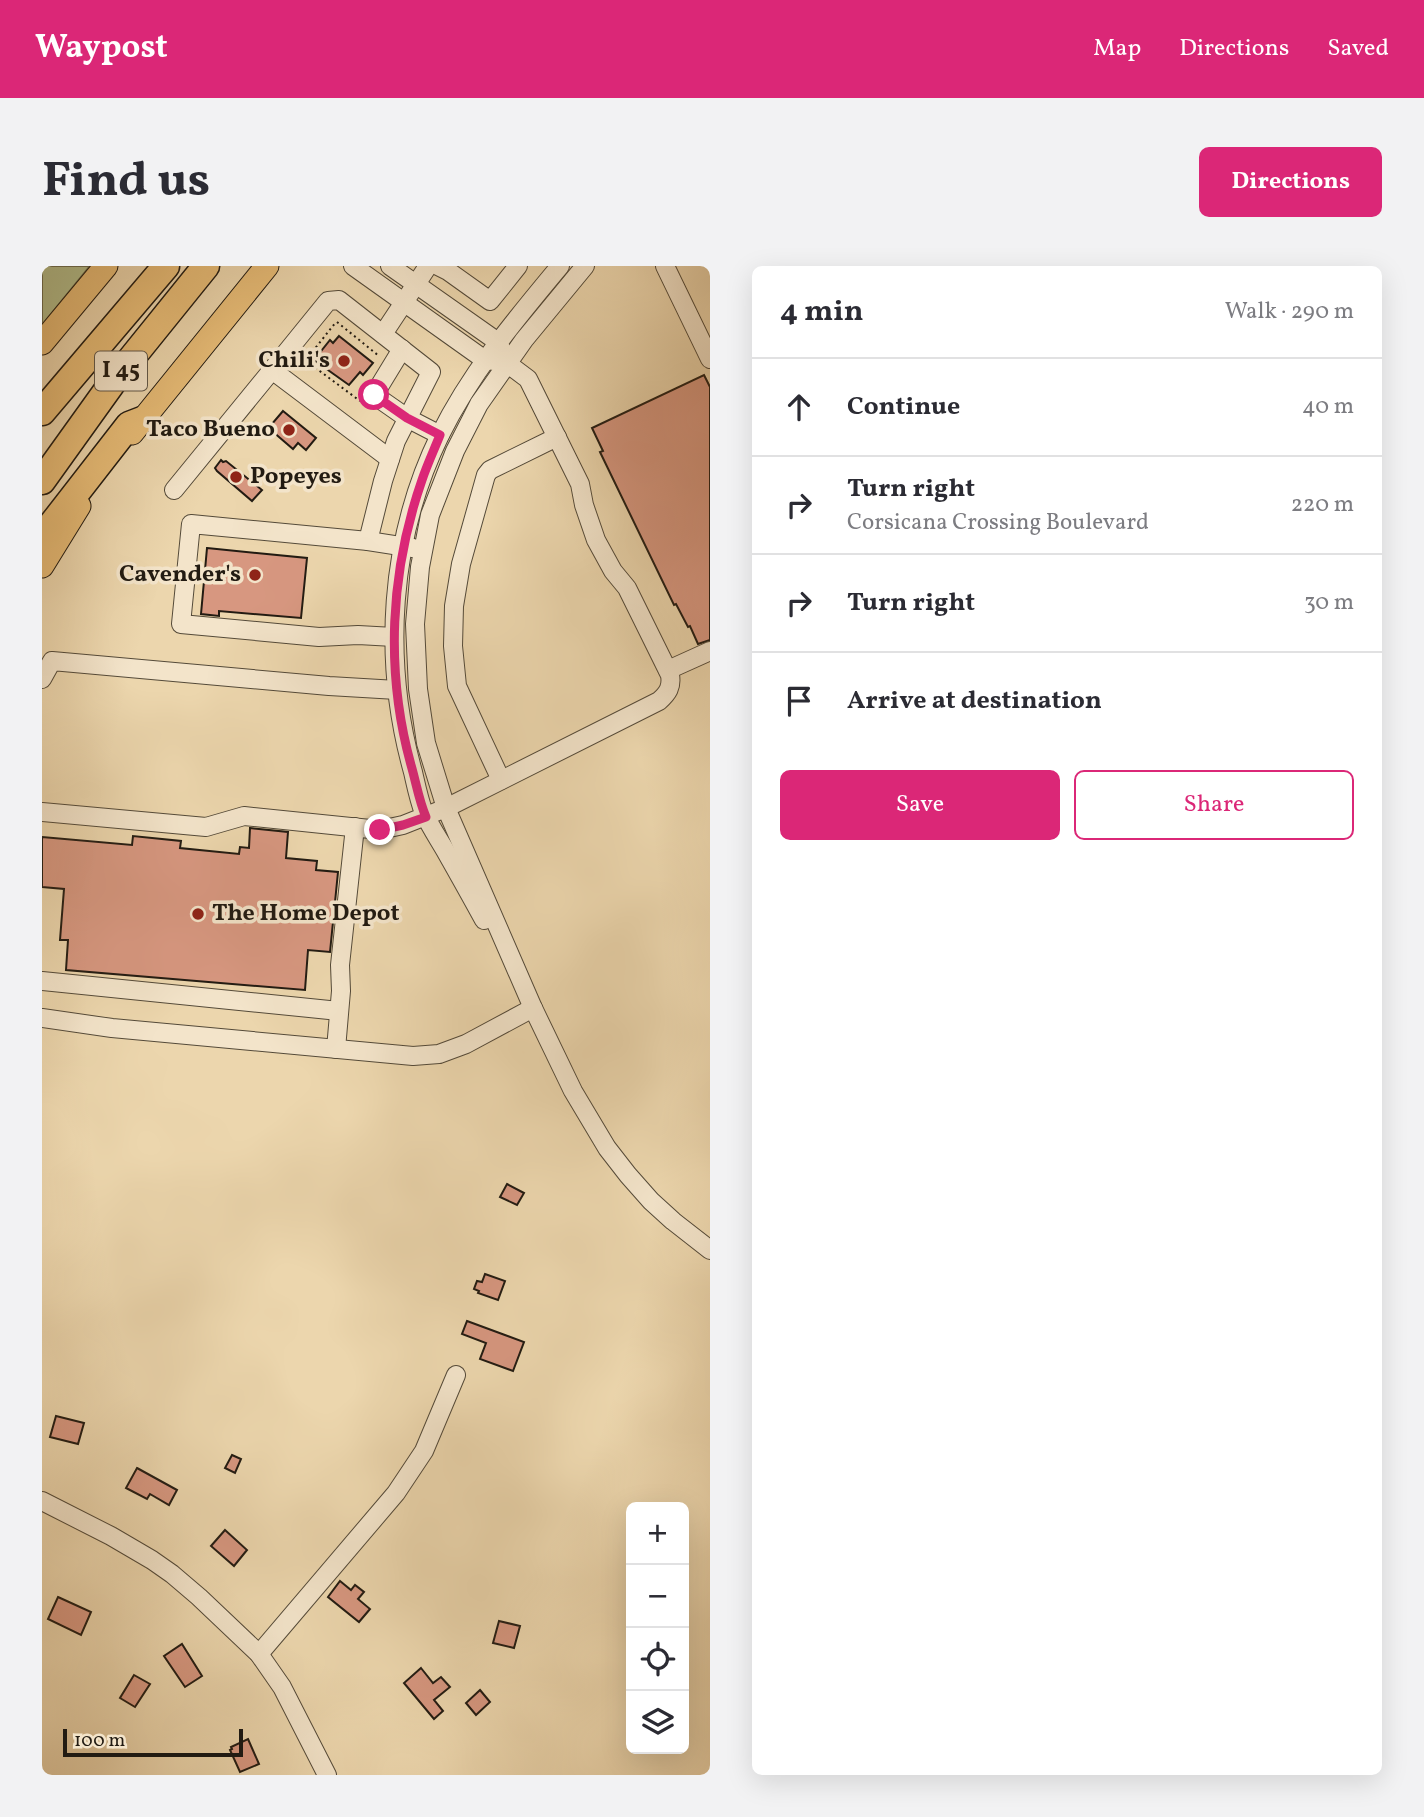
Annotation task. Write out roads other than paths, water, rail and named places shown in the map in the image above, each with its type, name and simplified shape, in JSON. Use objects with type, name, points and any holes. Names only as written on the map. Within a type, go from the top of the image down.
[{"type":"highway","name":"I 45","points":[[42,481],[112,383],[206,266]]},
{"type":"highway","name":"I 45","points":[[42,412],[159,275]]},
{"type":"highway","points":[[42,384],[120,301],[159,275]]},
{"type":"highway","points":[[42,537],[129,425],[142,420]]},
{"type":"main road","points":[[42,343],[106,266]]},
{"type":"main road","points":[[42,566],[74,513],[142,420],[267,266]]},
{"type":"street","points":[[42,812],[206,827],[243,816],[380,830],[403,825],[446,808],[659,701],[670,688],[672,682],[668,670],[627,588],[613,571],[596,540],[580,484],[528,379],[508,364],[485,360],[354,266]]},
{"type":"street","points":[[390,266],[498,342],[508,364]]},
{"type":"street","points":[[383,334],[428,266]]},
{"type":"street","points":[[438,266],[490,301],[518,266]]},
{"type":"street","points":[[533,1008],[426,817],[404,741],[397,690],[395,600],[399,566],[422,479],[440,435],[485,360],[560,266]]},
{"type":"street","points":[[585,266],[524,340],[479,404],[454,451],[430,515],[420,567],[415,624],[418,689],[426,743],[446,808],[533,1008],[573,1091],[607,1148],[651,1201],[710,1250]]},
{"type":"street","points":[[665,266],[710,359]]},
{"type":"street","points":[[174,491],[328,301],[339,300],[431,372],[407,418],[390,459],[368,541]]},
{"type":"street","points":[[401,349],[374,395],[407,418],[440,435]]},
{"type":"street","points":[[272,370],[390,459]]},
{"type":"street","points":[[501,780],[457,686],[453,646],[454,606],[473,519],[489,470],[557,438]]},
{"type":"street","points":[[394,638],[358,635],[319,637],[181,624],[191,524],[404,545],[423,550]]},
{"type":"street","points":[[668,670],[710,651]]},
{"type":"street","points":[[42,679],[52,661],[397,690]]},
{"type":"street","points":[[336,1049],[341,991],[340,965],[355,827]]},
{"type":"street","points":[[42,981],[339,1011]]},
{"type":"street","points":[[42,1018],[112,1028],[413,1056],[439,1054],[466,1044],[533,1008]]},
{"type":"street","points":[[259,1654],[396,1493],[424,1451],[456,1375]]},
{"type":"street","points":[[42,1501],[111,1536],[172,1574],[259,1654],[282,1687],[327,1775]]},
{"type":"place","name":"Chili's","points":[[344,361]]},
{"type":"place","name":"Taco Bueno","points":[[289,430]]},
{"type":"place","name":"Popeyes","points":[[236,477]]},
{"type":"place","name":"Cavender's","points":[[255,575]]},
{"type":"place","name":"The Home Depot","points":[[198,914]]}]
